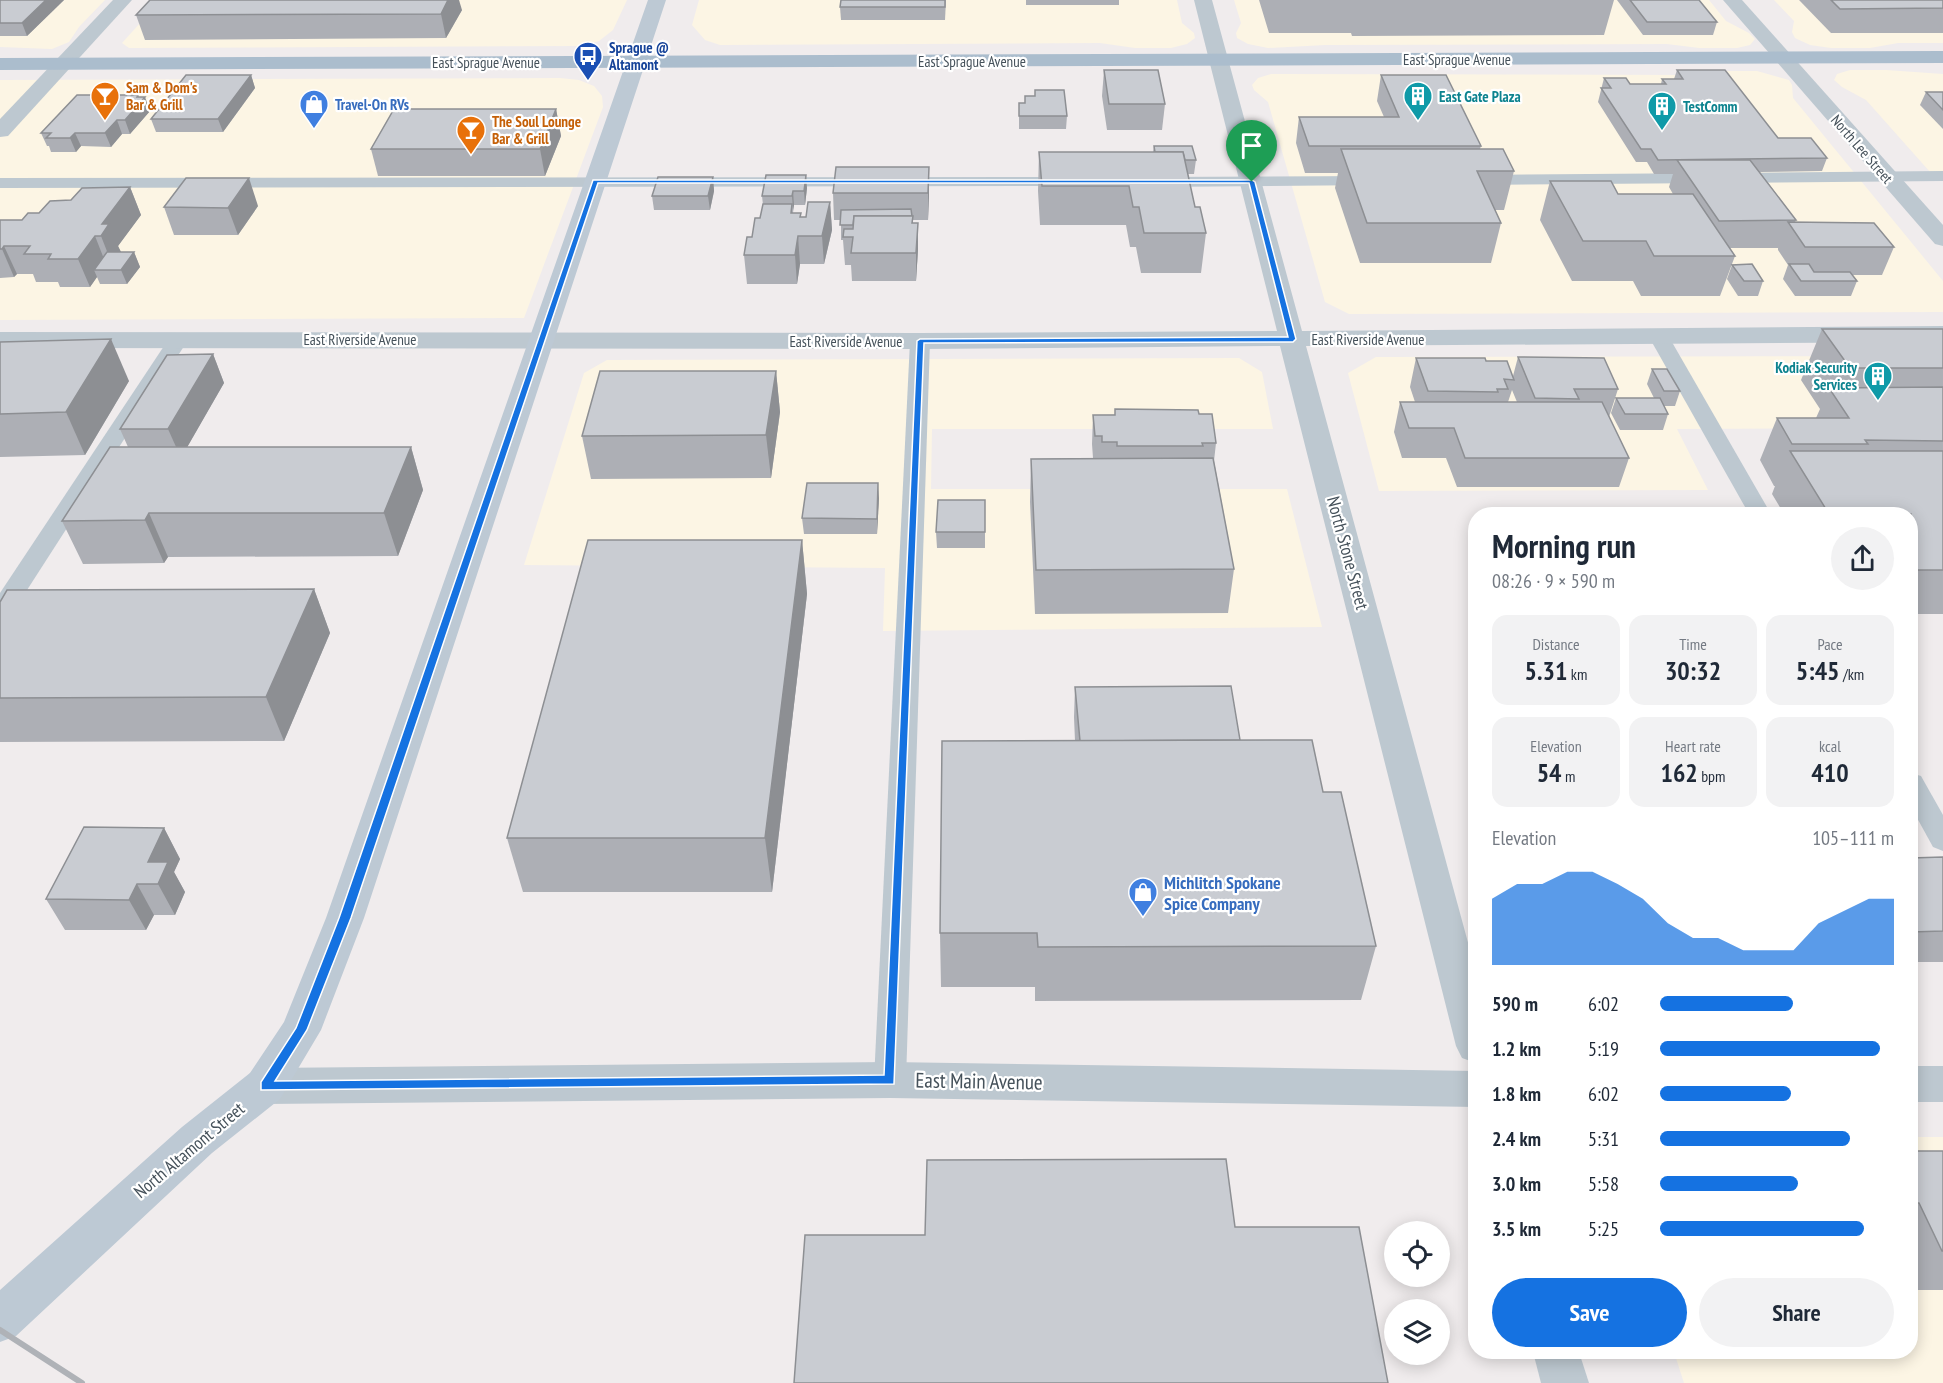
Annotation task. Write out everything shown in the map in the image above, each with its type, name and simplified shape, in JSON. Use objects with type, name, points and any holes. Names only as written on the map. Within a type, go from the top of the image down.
[{"type":"main road","name":"East Sprague Avenue","points":[[0,63],[1943,57]]},
{"type":"street","points":[[0,131],[123,0]]},
{"type":"street","name":"North Altamont Street","points":[[0,1320],[197,1140],[265,1086],[301,1030],[319,988],[543,339],[657,0]]},
{"type":"street","name":"North Stone Street","points":[[1203,0],[1468,1015]]},
{"type":"street","name":"North Lee Street","points":[[1732,0],[1943,239]]},
{"type":"street","name":"East Riverside Avenue","points":[[0,340],[920,341],[1943,334]]},
{"type":"street","name":"East Main Avenue","points":[[265,1086],[890,1080],[1468,1089]]},
{"type":"street","points":[[1918,1084],[1943,1084]]},
{"type":"street","points":[[1558,1359],[1565,1383]]},
{"type":"lane","points":[[1455,180],[1943,176]]},
{"type":"lane","points":[[1132,182],[1383,181]]},
{"type":"lane","points":[[0,183],[1096,182]]},
{"type":"lane","points":[[1659,337],[1756,507]]},
{"type":"lane","points":[[0,612],[178,340]]},
{"type":"lane","points":[[890,1080],[920,341]]},
{"type":"lane","points":[[1918,795],[1943,840]]},
{"type":"shaded area","points":[[0,0],[105,0],[79,27],[69,42],[52,49],[0,47]]},
{"type":"shaded area","points":[[161,0],[627,0],[613,30],[599,41],[581,46],[129,48],[122,43]]},
{"type":"shaded area","points":[[699,0],[1177,0],[1182,23],[1194,33],[1195,38],[1187,44],[1171,48],[1135,48],[1100,43],[720,45],[705,40],[692,25]]},
{"type":"shaded area","points":[[1234,0],[1709,0],[1726,21],[1749,33],[1755,39],[1750,45],[1737,48],[1699,48],[1667,44],[1325,45],[1268,48],[1248,44],[1237,38],[1236,33],[1241,23]]},
{"type":"shaded area","points":[[1774,0],[1943,0],[1943,43],[1898,43],[1870,48],[1831,48],[1810,45],[1795,38],[1792,32],[1794,21]]},
{"type":"shaded area","points":[[1850,70],[1943,74],[1943,172],[1930,172],[1866,100],[1834,80],[1837,74]]},
{"type":"shaded area","points":[[1715,71],[1757,71],[1789,80],[1792,85],[1793,98],[1943,281],[1943,312],[1349,314],[1325,302],[1268,102],[1254,90],[1252,85],[1258,78],[1271,74],[1690,75]]},
{"type":"shaded area","points":[[560,78],[579,80],[594,86],[602,96],[603,107],[524,318],[0,320],[0,80]]},
{"type":"shaded area","points":[[1943,356],[1943,428],[1677,429],[1708,490],[1379,491],[1348,373],[1376,357]]},
{"type":"shaded area","points":[[1239,358],[1262,372],[1273,429],[932,429],[931,489],[1287,489],[1322,627],[883,631],[885,568],[524,565],[584,373],[607,360]]},
{"type":"shaded area","points":[[1918,1137],[1943,1137],[1943,1383],[1684,1383],[1676,1359],[1918,1359]]},
{"type":"building","points":[[0,0],[46,0],[22,23],[0,23]]},
{"type":"building","points":[[150,0],[448,0],[441,14],[136,15]]},
{"type":"building","points":[[841,0],[945,0],[945,7],[840,7]]},
{"type":"building","points":[[1630,0],[1699,0],[1717,22],[1647,22]]},
{"type":"building","points":[[1831,0],[1943,0],[1943,8],[1840,9]]},
{"type":"building","points":[[1104,70],[1158,70],[1165,104],[1109,104]]},
{"type":"building","points":[[1677,70],[1725,70],[1778,138],[1811,138],[1827,158],[1658,160],[1651,149],[1641,149],[1601,88],[1611,88],[1604,78],[1626,78],[1630,84],[1666,84],[1662,79],[1683,79]]},
{"type":"building","points":[[186,75],[251,75],[218,119],[151,119]]},
{"type":"building","points":[[1381,75],[1446,75],[1481,146],[1309,146],[1299,117],[1399,117]]},
{"type":"building","points":[[1035,90],[1064,90],[1067,116],[1019,116],[1019,103],[1025,103],[1025,96],[1035,96]]},
{"type":"building","points":[[1926,92],[1943,92],[1943,110]]},
{"type":"building","points":[[77,95],[145,97],[125,120],[117,120],[105,133],[75,133],[70,138],[46,138],[51,133],[41,133]]},
{"type":"building","points":[[394,109],[556,109],[540,149],[371,149]]},
{"type":"building","points":[[1154,146],[1192,146],[1196,160],[1185,160],[1183,152],[1155,152]]},
{"type":"building","points":[[1341,149],[1503,149],[1514,171],[1477,171],[1501,223],[1367,223]]},
{"type":"building","points":[[1039,152],[1183,152],[1195,207],[1200,207],[1206,233],[1144,233],[1139,207],[1133,207],[1129,186],[1042,186]]},
{"type":"building","points":[[1677,160],[1750,160],[1796,220],[1719,221]]},
{"type":"building","points":[[836,167],[929,167],[928,193],[833,193]]},
{"type":"building","points":[[766,175],[806,175],[804,191],[793,191],[792,196],[762,196]]},
{"type":"building","points":[[658,177],[713,177],[708,196],[652,196]]},
{"type":"building","points":[[186,178],[249,178],[228,208],[164,207]]},
{"type":"building","points":[[1550,181],[1611,181],[1618,194],[1693,194],[1735,256],[1654,256],[1646,241],[1583,241]]},
{"type":"building","points":[[130,187],[102,224],[109,224],[101,236],[95,236],[78,259],[48,259],[51,254],[24,254],[30,246],[4,246],[0,249],[0,220],[22,220],[28,213],[39,213],[50,201],[71,200],[82,188]]},
{"type":"building","points":[[808,202],[830,202],[822,236],[798,236],[795,255],[744,255],[747,237],[752,237],[755,218],[760,218],[763,204],[792,204],[791,213],[801,213],[800,217],[806,217]]},
{"type":"building","points":[[911,209],[912,216],[854,216],[853,225],[840,225],[841,210]]},
{"type":"building","points":[[854,216],[913,216],[912,223],[918,223],[916,253],[851,253],[853,237],[843,237],[844,229],[853,229]]},
{"type":"building","points":[[1788,222],[1874,223],[1894,247],[1805,247]]},
{"type":"building","points":[[107,252],[134,252],[121,270],[94,270]]},
{"type":"building","points":[[1752,264],[1763,281],[1744,281],[1732,265]]},
{"type":"building","points":[[1789,264],[1809,264],[1814,272],[1850,272],[1857,281],[1801,281]]},
{"type":"building","points":[[1822,329],[1943,329],[1943,368],[1850,368]]},
{"type":"building","points":[[111,339],[66,412],[0,414],[0,342]]},
{"type":"building","points":[[213,354],[168,429],[120,429],[167,355]]},
{"type":"building","points":[[1518,357],[1604,358],[1618,389],[1574,389],[1579,399],[1535,398]]},
{"type":"building","points":[[1416,358],[1485,358],[1486,361],[1507,361],[1514,380],[1504,379],[1508,389],[1497,389],[1498,392],[1428,391]]},
{"type":"building","points":[[1652,369],[1667,369],[1680,391],[1664,391]]},
{"type":"building","points":[[600,371],[776,371],[766,435],[582,436]]},
{"type":"building","points":[[1943,387],[1943,441],[1865,440],[1868,444],[1792,444],[1777,418],[1849,418],[1829,388]]},
{"type":"building","points":[[1616,398],[1660,398],[1668,414],[1625,414]]},
{"type":"building","points":[[1400,402],[1602,402],[1629,458],[1465,458],[1454,428],[1409,428]]},
{"type":"building","points":[[1115,409],[1198,410],[1199,414],[1212,414],[1216,443],[1202,443],[1203,446],[1117,446],[1117,442],[1102,442],[1102,436],[1095,436],[1093,415],[1115,415]]},
{"type":"building","points":[[110,447],[411,447],[384,513],[149,513],[145,520],[62,521]]},
{"type":"building","points":[[1790,451],[1943,451],[1943,570],[1918,570],[1918,507],[1825,507]]},
{"type":"building","points":[[1213,458],[1234,569],[1036,570],[1031,459]]},
{"type":"building","points":[[807,483],[878,483],[877,519],[802,518]]},
{"type":"building","points":[[938,500],[985,500],[985,532],[936,532]]},
{"type":"building","points":[[588,540],[802,540],[765,838],[507,838]]},
{"type":"building","points":[[314,589],[266,697],[0,698],[0,602],[7,590]]},
{"type":"building","points":[[1231,686],[1240,740],[1080,741],[1075,687]]},
{"type":"building","name":"Michlitch Spokane Spice Company","points":[[1312,740],[1323,792],[1341,792],[1376,946],[1038,947],[1037,933],[940,933],[942,741]]},
{"type":"building","points":[[84,827],[164,828],[148,862],[168,862],[158,884],[137,884],[129,900],[46,899]]},
{"type":"building","points":[[1943,857],[1943,931],[1918,932],[1918,858]]},
{"type":"building","points":[[1918,1151],[1943,1151],[1943,1251],[1919,1203]]},
{"type":"building","points":[[1226,1159],[1235,1227],[1359,1227],[1388,1383],[794,1383],[805,1235],[925,1235],[927,1160]]},
{"type":"railway","points":[[0,1330],[82,1383]]},
{"type":"place","name":"Sprague @ Altamont","points":[[588,82]]},
{"type":"place","name":"Sam & Dom's Bar & Grill","points":[[105,122]]},
{"type":"place","name":"East Gate Plaza","points":[[1418,122]]},
{"type":"place","name":"Travel-On RVs","points":[[314,130]]},
{"type":"place","name":"TestComm","points":[[1662,132]]},
{"type":"place","name":"The Soul Lounge Bar & Grill","points":[[471,156]]},
{"type":"place","name":"Kodiak Security Services","points":[[1878,402]]},
{"type":"place","name":"Michlitch Spokane Spice Company","points":[[1143,918]]},
{"type":"route","points":[[595,182],[1252,182],[1293,339],[920,341],[890,1080],[265,1086],[301,1030],[345,918],[595,182]]}]
